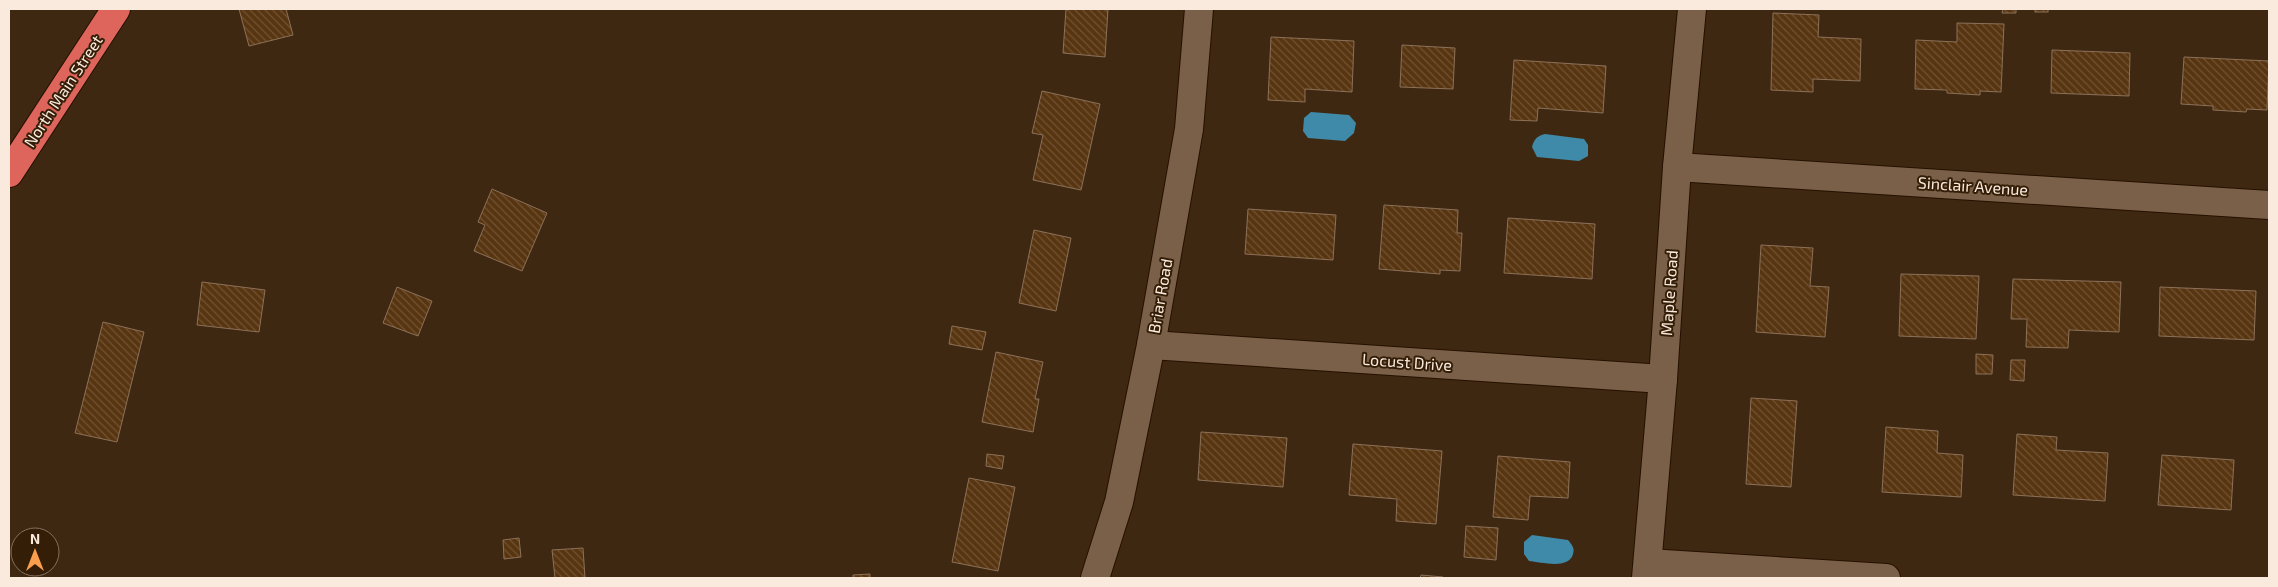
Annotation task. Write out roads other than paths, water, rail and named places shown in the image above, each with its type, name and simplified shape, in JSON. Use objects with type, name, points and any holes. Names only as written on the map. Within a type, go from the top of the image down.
[{"type":"highway","name":"North Main Street","points":[[9,174],[116,9]]},
{"type":"street","name":"Briar Road","points":[[1095,578],[1119,502],[1151,346],[1189,129],[1198,9]]},
{"type":"street","name":"Maple Road","points":[[1647,571],[1663,378],[1676,167],[1692,9]]},
{"type":"street","name":"Sinclair Avenue","points":[[1676,167],[2269,205]]},
{"type":"street","name":"Locust Drive","points":[[1151,346],[1663,378]]},
{"type":"street","points":[[1647,571],[1886,578]]},
{"type":"water","points":[[1311,112],[1349,115],[1356,123],[1354,133],[1345,141],[1308,138],[1303,131],[1304,118]]},
{"type":"water","points":[[1545,134],[1584,139],[1588,145],[1588,156],[1579,161],[1537,157],[1532,147],[1533,144],[1536,138]]},
{"type":"water","points":[[1532,535],[1568,540],[1574,550],[1573,554],[1570,559],[1560,564],[1529,561],[1524,554],[1524,542]]}]
